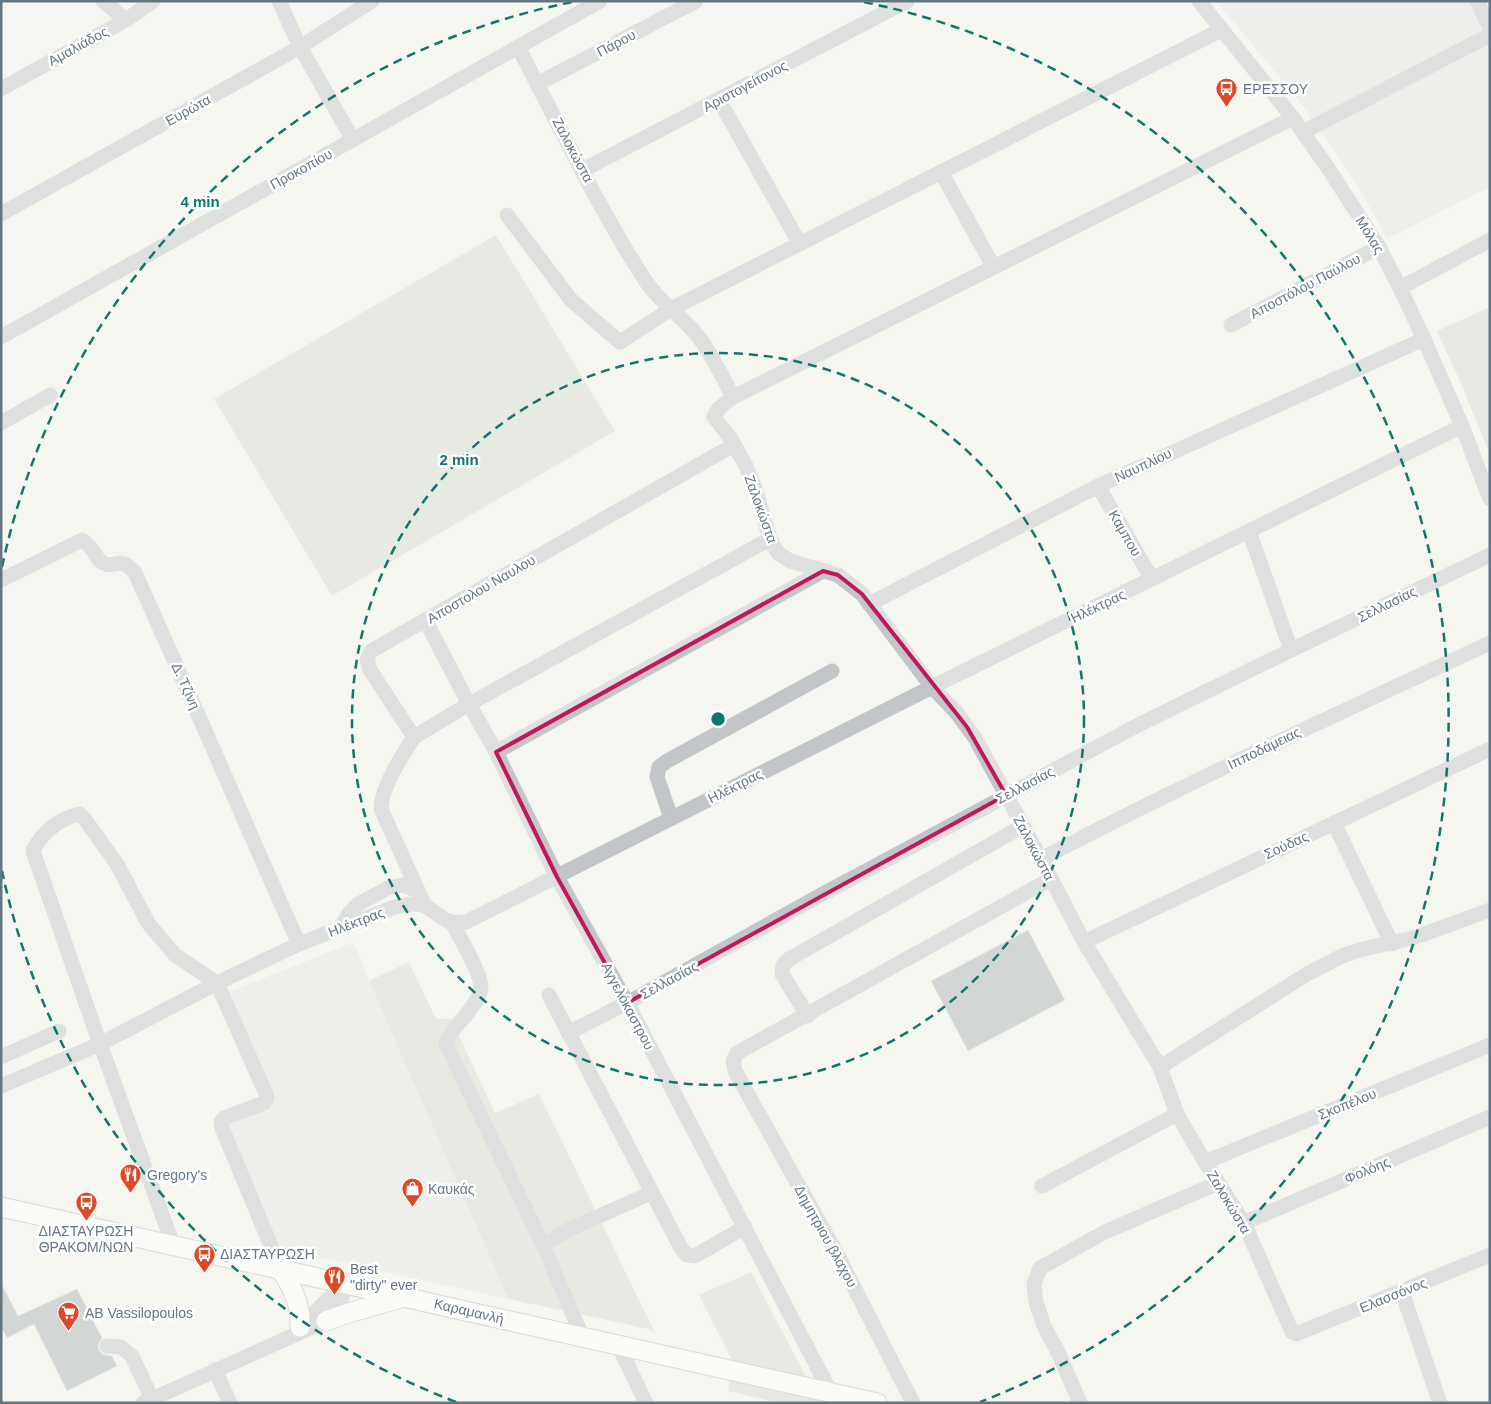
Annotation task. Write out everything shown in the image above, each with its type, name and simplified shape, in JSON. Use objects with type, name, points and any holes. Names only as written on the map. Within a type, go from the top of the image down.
[{"type":"main road","name":"Καραμανλή","points":[[1,1207],[877,1403]]},
{"type":"main road","points":[[281,1270],[299,1304],[296,1331]]},
{"type":"main road","points":[[326,1321],[406,1297]]},
{"type":"street","points":[[103,1],[126,20]]},
{"type":"street","name":"Αμαλιάδος","points":[[1,89],[126,20],[153,1]]},
{"type":"street","points":[[279,1],[300,47],[353,140]]},
{"type":"street","name":"Ευρώτα","points":[[1,214],[300,47],[372,1]]},
{"type":"street","name":"Προκοπίου","points":[[1,336],[600,1]]},
{"type":"street","name":"Πάρου","points":[[537,84],[696,1]]},
{"type":"street","name":"Αριστογείτονος","points":[[583,170],[907,1]]},
{"type":"street","name":"Μόλας","points":[[1199,1],[1293,118],[1379,247],[1424,339],[1462,426],[1490,499]]},
{"type":"street","points":[[1477,1],[1490,28]]},
{"type":"street","points":[[507,214],[571,300],[620,342],[671,309],[1222,30]]},
{"type":"street","points":[[1303,132],[1490,35]]},
{"type":"street","name":"Ζαλοκώστα","points":[[518,47],[620,239],[655,294],[698,336],[733,397],[718,409],[714,417],[746,466],[755,488],[770,539],[778,553],[790,561],[838,575],[862,594],[932,687],[967,727],[1041,859],[1084,942],[1160,1067],[1177,1114],[1244,1223],[1285,1319],[1292,1332],[1296,1334]]},
{"type":"street","points":[[720,100],[800,244]]},
{"type":"street","points":[[733,397],[1293,118]]},
{"type":"street","points":[[941,172],[993,266]]},
{"type":"street","points":[[1400,288],[1490,240]]},
{"type":"street","name":"Αποστόλου Παύλου","points":[[1231,325],[1379,247]]},
{"type":"street","name":"Ναυπλίου","points":[[868,604],[1098,486],[1424,339]]},
{"type":"street","points":[[1,423],[50,396]]},
{"type":"street","name":"Ηλέκτρας","points":[[452,923],[466,922],[932,687],[1462,426]]},
{"type":"street","name":"Αποστολου Ναυλου","points":[[414,737],[370,670],[367,660],[371,652],[734,445]]},
{"type":"street","name":"Καμπου","points":[[1098,486],[1152,579]]},
{"type":"street","points":[[1249,531],[1291,650]]},
{"type":"street","points":[[583,1338],[543,1245],[446,1044],[448,1035],[467,1014],[478,997],[481,986],[473,964],[452,923],[441,918],[426,906],[381,810],[381,801],[396,764],[414,737],[469,704],[770,539]]},
{"type":"street","name":"Δ. Τζίνη","points":[[1,580],[82,540],[89,544],[103,563],[123,563],[129,566],[135,573],[299,944]]},
{"type":"street","name":"Σελλασίας","points":[[568,1033],[627,1004],[1006,795],[1140,724],[1490,555]]},
{"type":"street","points":[[496,752],[823,571]]},
{"type":"street","name":"Αγγελόκαστρου","points":[[425,620],[496,752],[557,877],[627,1004],[831,1393]]},
{"type":"street","name":"Ιπποδάμειας","points":[[1041,859],[1125,815],[1325,719],[1490,643]]},
{"type":"street","points":[[672,818],[657,777],[660,768],[667,761],[832,671]]},
{"type":"street","name":"Σούδας","points":[[1084,942],[1490,749]]},
{"type":"street","points":[[174,1246],[100,1044],[33,851],[38,840],[52,827],[70,816],[79,814],[84,818],[117,864],[148,923],[175,955],[217,983],[267,1099],[264,1103],[224,1118],[221,1122],[222,1128],[281,1270]]},
{"type":"street","points":[[1334,823],[1392,944]]},
{"type":"street","points":[[1023,826],[789,959],[783,965],[782,974],[808,1016],[1051,879]]},
{"type":"street","points":[[340,928],[350,912],[358,904],[388,888],[403,885],[418,891]]},
{"type":"street","name":"Ηλέκτρας","points":[[1,1086],[100,1044],[217,983],[299,944],[404,905],[426,906]]},
{"type":"street","points":[[1160,1067],[1307,974],[1330,962],[1363,949],[1413,938],[1490,910]]},
{"type":"street","points":[[549,995],[680,1248],[687,1254],[695,1256],[745,1227]]},
{"type":"street","name":"Δημητριου βλαχου","points":[[808,1016],[738,1053],[733,1061],[735,1071],[838,1256],[913,1403]]},
{"type":"street","points":[[1,1057],[59,1031]]},
{"type":"street","name":"Σκοπέλου","points":[[1205,1162],[1490,1045]]},
{"type":"street","points":[[1042,1186],[1177,1114]]},
{"type":"street","name":"Φολόης","points":[[1244,1223],[1490,1117]]},
{"type":"street","points":[[1080,1403],[1059,1354],[1044,1326],[1036,1302],[1034,1284],[1040,1268],[1105,1232],[1218,1183]]},
{"type":"street","points":[[543,1245],[570,1229],[651,1193]]},
{"type":"street","name":"Ελασσόνος","points":[[1296,1334],[1490,1255]]},
{"type":"street","points":[[296,1331],[308,1330],[326,1321],[336,1311],[342,1300],[344,1283]]},
{"type":"street","points":[[107,1346],[121,1347],[132,1356],[147,1401],[296,1331],[344,1283]]},
{"type":"street","points":[[1402,1292],[1440,1403]]},
{"type":"street","points":[[618,1345],[646,1403]]},
{"type":"street","points":[[215,1370],[230,1403]]},
{"type":"highlighted area","points":[[823,571],[838,575],[862,594],[967,727],[1006,795],[627,1003],[557,877],[496,752]]},
{"type":"shaded area","points":[[1216,1],[1470,1],[1490,43],[1490,187],[1387,239],[1370,207],[1337,155],[1300,102]]},
{"type":"shaded area","points":[[496,235],[615,431],[332,596],[214,399]]},
{"type":"shaded area","points":[[1490,307],[1490,455],[1437,331]]},
{"type":"shaded area","points":[[354,942],[369,981],[508,1299],[279,1249],[223,1122],[275,1101],[227,993]]},
{"type":"shaded area","points":[[409,962],[436,1019],[451,1019],[495,1113],[539,1094],[655,1333],[649,1329],[508,1299],[369,981]]},
{"type":"shaded area","points":[[751,1272],[820,1403],[779,1403],[728,1391],[733,1362],[699,1295]]},
{"type":"building","points":[[1028,930],[1065,1000],[968,1051],[931,981]]},
{"type":"building","name":"AB Vassilopoulos","points":[[1,1283],[18,1316],[77,1289],[102,1338],[98,1345],[99,1350],[102,1354],[112,1356],[117,1366],[67,1391],[34,1324],[7,1338],[1,1326]]},
{"type":"place","name":"ΕΡΕΣΣΟΥ","points":[[1227,108]]},
{"type":"place","name":"Gregory's","points":[[131,1194]]},
{"type":"place","name":"Καυκάς","points":[[412,1208]]},
{"type":"place","name":"ΔΙΑΣΤΑΥΡΩΣΗ ΘΡΑΚΟΜ/ΝΩΝ","points":[[86,1222]]},
{"type":"place","name":"ΔΙΑΣΤΑΥΡΩΣΗ","points":[[204,1273]]},
{"type":"place","name":"Best \"dirty\" ever","points":[[334,1296]]},
{"type":"place","name":"AB Vassilopoulos","points":[[69,1332]]}]
